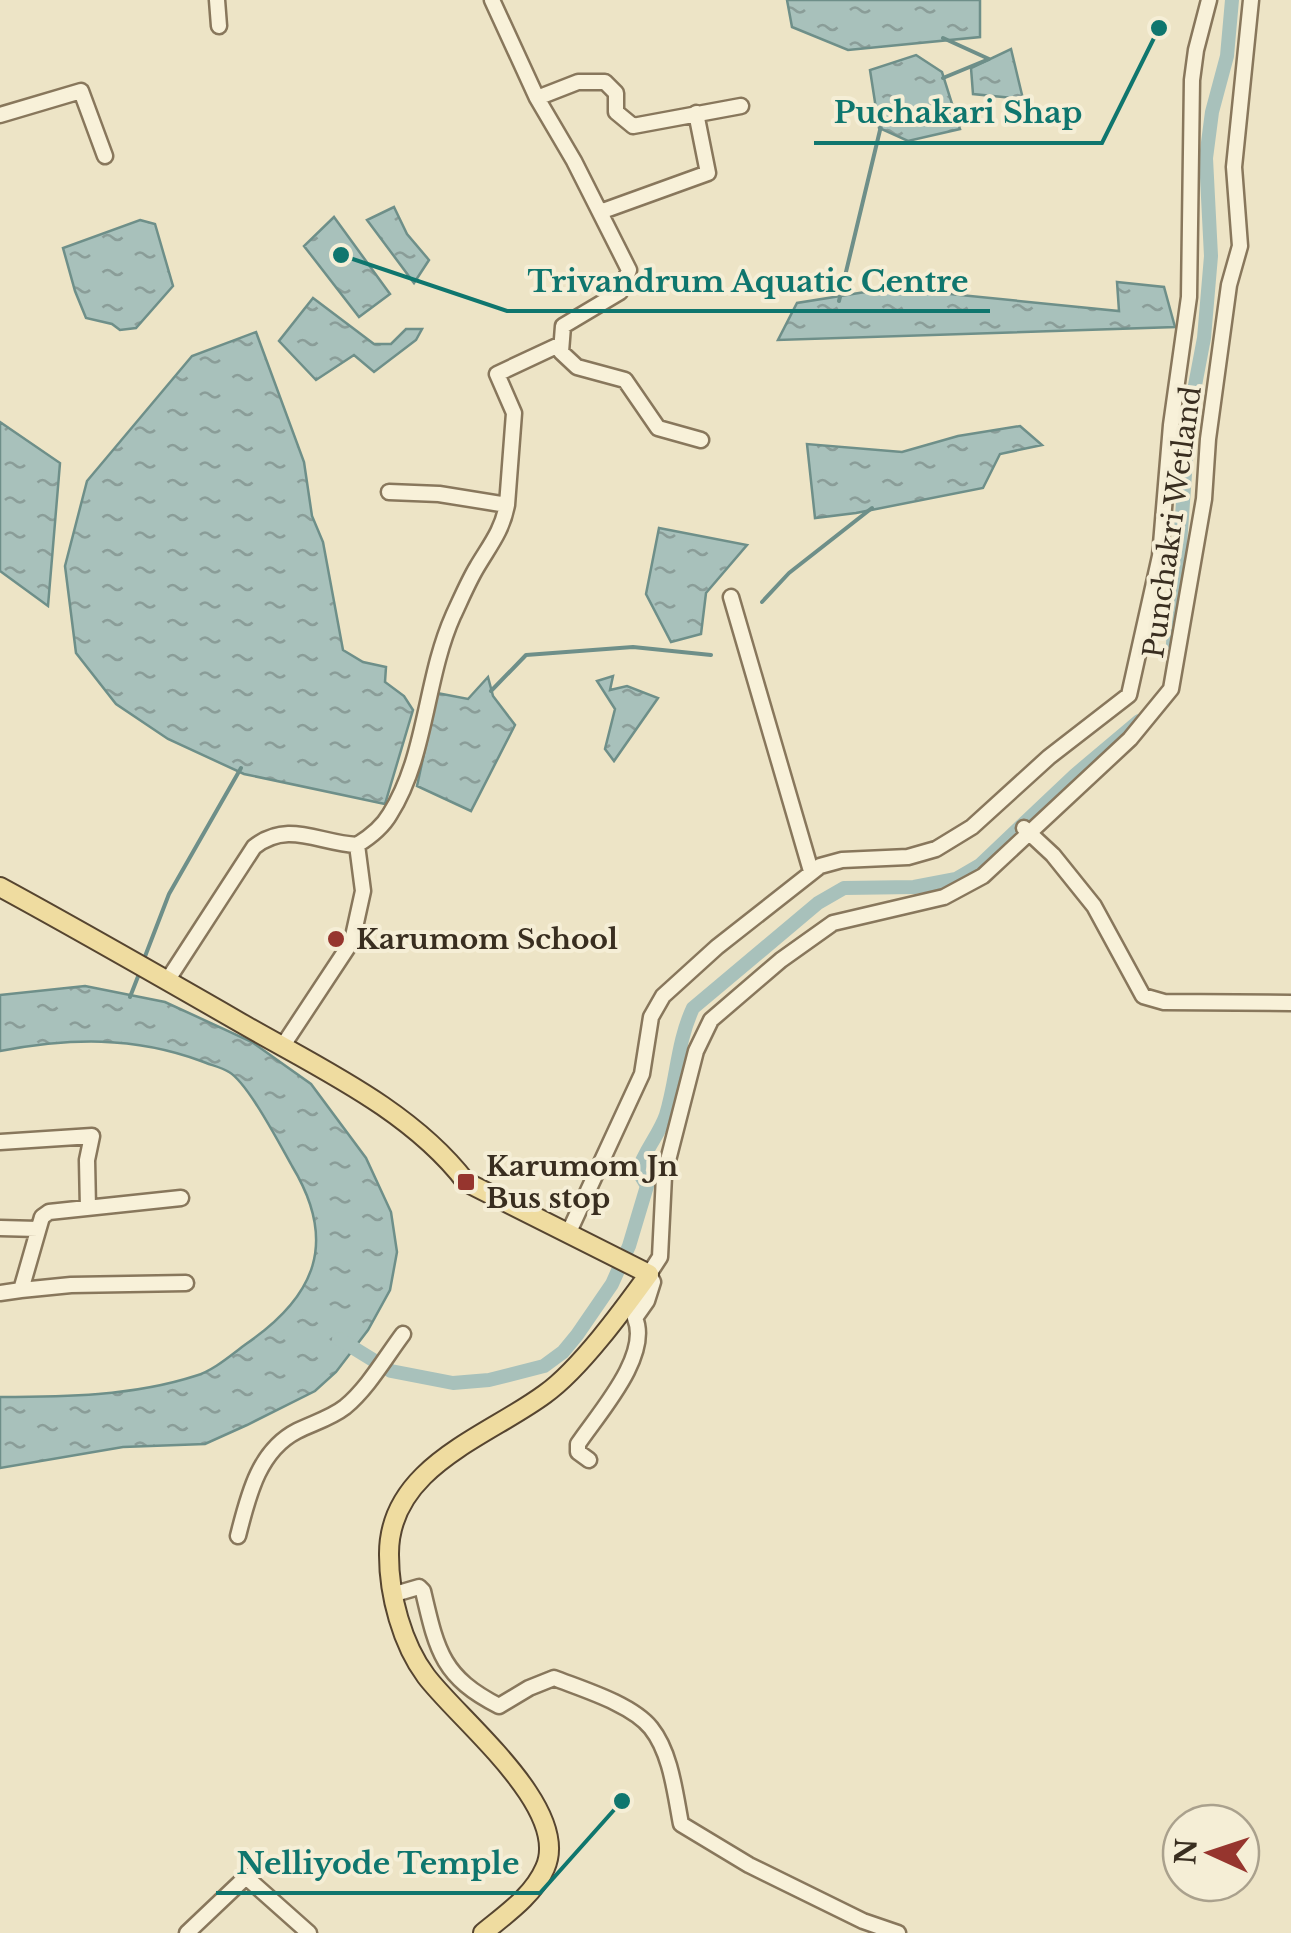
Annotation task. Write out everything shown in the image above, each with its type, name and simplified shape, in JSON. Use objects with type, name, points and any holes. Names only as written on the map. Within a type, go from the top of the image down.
[{"type":"main road","points":[[0,886],[400,1119],[456,1167],[466,1182],[649,1274],[623,1310],[547,1392],[437,1460],[396,1516],[388,1553],[406,1642],[426,1676],[507,1763],[536,1806],[548,1838],[547,1865],[529,1894],[483,1933]]},
{"type":"street","points":[[217,0],[218,26]]},
{"type":"street","points":[[492,0],[536,98],[574,161],[629,270],[620,292],[563,326],[561,352],[577,367],[626,380],[658,428],[701,440]]},
{"type":"street","points":[[568,1234],[642,1074],[651,1017],[662,996],[811,871],[842,860],[908,857],[936,849],[972,827],[1048,757],[1129,695],[1160,556],[1171,426],[1189,297],[1192,80],[1210,0]]},
{"type":"street","name":"Punchakri Wetland","points":[[589,1460],[578,1452],[578,1444],[624,1380],[634,1356],[636,1318],[653,1282],[649,1274],[660,1257],[664,1176],[696,1051],[712,1020],[781,960],[833,923],[944,897],[982,876],[1026,830],[1130,740],[1162,704],[1174,678],[1204,499],[1208,439],[1230,285],[1240,246],[1234,168],[1251,0]]},
{"type":"street","points":[[536,98],[590,80],[604,82],[616,93],[616,112],[632,126],[741,106]]},
{"type":"street","points":[[0,115],[80,91],[105,156]]},
{"type":"street","points":[[600,212],[708,173],[696,113]]},
{"type":"street","points":[[167,981],[254,847],[270,834],[287,833],[357,845],[373,835],[390,816],[411,772],[433,669],[469,583],[503,525],[514,413],[497,374],[561,344]]},
{"type":"street","points":[[389,492],[439,494],[507,505]]},
{"type":"street","points":[[731,598],[811,871]]},
{"type":"street","points":[[1026,830],[1053,855],[1094,906],[1144,996],[1164,1002],[1291,1003]]},
{"type":"street","points":[[282,1047],[352,940],[363,891],[357,845]]},
{"type":"street","points":[[0,1142],[93,1129],[87,1160],[88,1208]]},
{"type":"street","points":[[21,1290],[42,1217],[49,1212],[181,1198]]},
{"type":"street","points":[[0,1228],[38,1229]]},
{"type":"street","points":[[0,1293],[71,1285],[186,1282]]},
{"type":"street","points":[[238,1536],[249,1493],[268,1456],[292,1433],[336,1413],[362,1388],[402,1334]]},
{"type":"street","points":[[394,1594],[419,1588],[423,1592],[434,1637],[449,1670],[474,1693],[500,1706],[554,1678],[610,1700],[650,1726],[666,1756],[682,1824],[749,1865],[863,1921],[898,1933]]},
{"type":"street","points":[[187,1933],[246,1877],[309,1933]]},
{"type":"water","points":[[787,0],[980,0],[980,37],[848,50],[792,27]]},
{"type":"water","points":[[1011,49],[1023,99],[973,94],[971,68]]},
{"type":"water","points":[[916,55],[942,72],[960,129],[908,141],[879,128],[870,70]]},
{"type":"water","points":[[394,207],[407,234],[429,260],[414,283],[367,220]]},
{"type":"water","points":[[334,217],[390,294],[359,317],[304,246]]},
{"type":"water","points":[[140,220],[155,224],[173,286],[136,328],[120,330],[86,318],[63,248]]},
{"type":"water","points":[[1117,282],[1164,287],[1175,327],[778,340],[797,303],[890,288],[1119,311]]},
{"type":"water","points":[[313,298],[374,344],[391,344],[406,329],[422,329],[416,340],[374,372],[354,355],[316,380],[279,341]]},
{"type":"water","points":[[256,332],[304,462],[312,516],[323,542],[343,650],[363,662],[386,667],[385,682],[404,696],[413,710],[385,804],[244,774],[168,739],[116,704],[76,653],[65,566],[87,481],[192,356]]},
{"type":"water","points":[[0,422],[60,463],[48,606],[0,571]]},
{"type":"water","points":[[1020,426],[1042,445],[1000,454],[983,488],[815,518],[807,444],[902,452],[958,436]]},
{"type":"water","points":[[659,528],[747,545],[706,593],[701,634],[671,642],[646,594]]},
{"type":"water","points":[[613,676],[610,690],[627,686],[658,698],[614,761],[605,749],[615,709],[597,681]]},
{"type":"water","points":[[488,677],[493,696],[515,725],[471,811],[417,786],[437,693],[468,699]]},
{"type":"water","points":[[85,986],[165,1002],[252,1042],[311,1084],[366,1158],[391,1212],[397,1252],[390,1290],[368,1330],[336,1372],[315,1391],[205,1444],[123,1447],[0,1468],[0,1397],[123,1391],[202,1374],[270,1326],[303,1287],[312,1266],[316,1243],[314,1219],[306,1194],[254,1101],[229,1072],[176,1053],[126,1043],[76,1042],[0,1051],[0,995]]},
{"type":"waterway","points":[[1173,644],[1189,417],[1204,338],[1211,256],[1206,158],[1212,112],[1227,56],[1232,0]]},
{"type":"waterway","points":[[943,38],[989,59],[943,78]]},
{"type":"waterway","points":[[839,301],[881,126]]},
{"type":"waterway","points":[[762,602],[789,573],[872,508]]},
{"type":"waterway","points":[[491,691],[526,655],[633,647],[711,655]]},
{"type":"waterway","points":[[339,1339],[391,1371],[453,1383],[489,1380],[544,1366],[563,1352],[612,1284],[629,1246],[647,1186],[638,1171],[666,1115],[693,1008],[818,903],[844,888],[914,887],[956,879],[980,865],[1139,721]]},
{"type":"waterway","points":[[144,959],[169,894],[241,768]]},
{"type":"waterway","points":[[130,997],[139,974]]},
{"type":"place","name":"Puchakari Shap","points":[[1159,28]]},
{"type":"place","name":"Trivandrum Aquatic Centre","points":[[341,255]]},
{"type":"place","name":"Karumom School","points":[[336,939]]},
{"type":"place","name":"Karumom Jn Bus stop","points":[[466,1182]]},
{"type":"place","name":"Nelliyode Temple","points":[[622,1801]]}]
